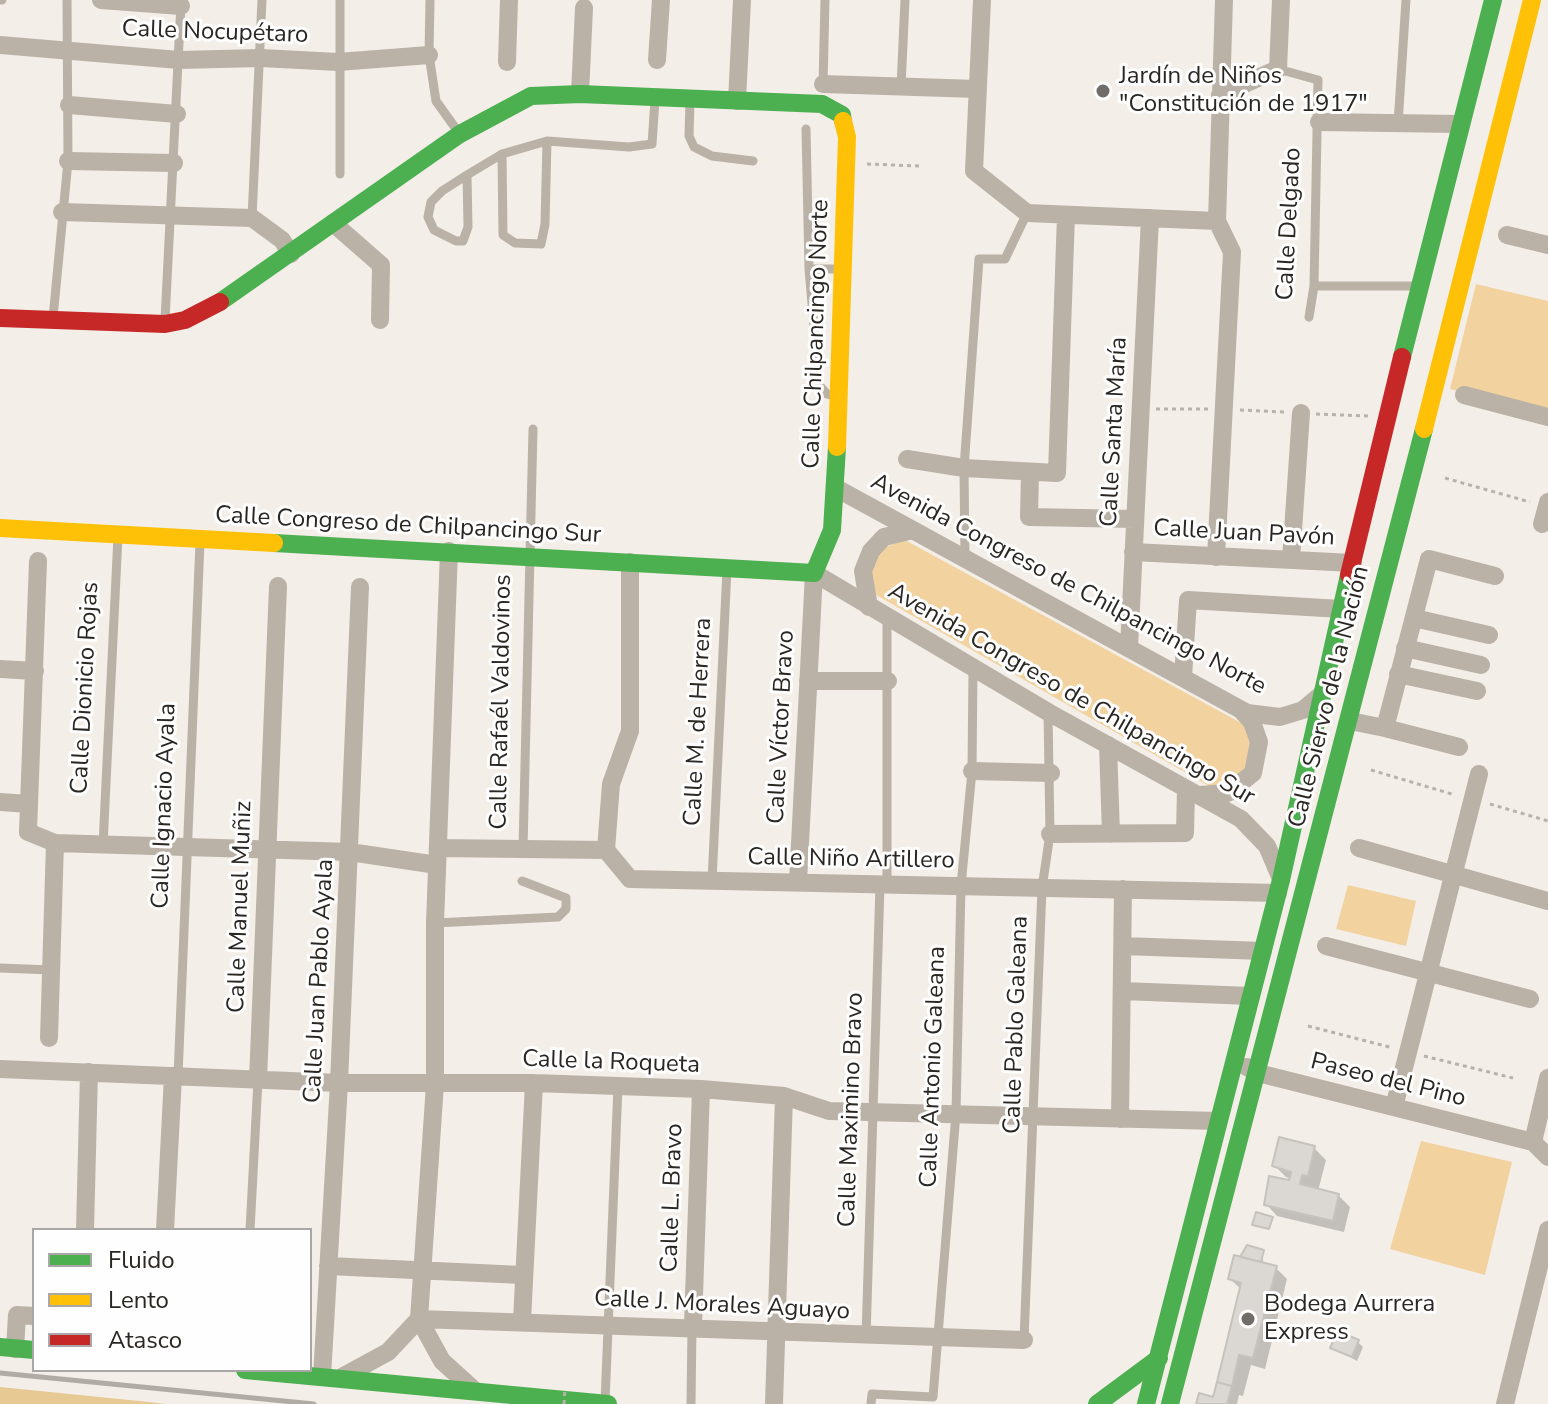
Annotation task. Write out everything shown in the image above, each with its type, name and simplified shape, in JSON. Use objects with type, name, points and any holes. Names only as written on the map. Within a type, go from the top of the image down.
[{"type":"main road","name":"Calle Siervo de la Nación","points":[[1146,1404],[1280,886],[1341,609],[1459,124],[1493,0]]},
{"type":"main road","name":"Calle Siervo de la Nación","points":[[1170,1404],[1350,721],[1532,0]]},
{"type":"main road","points":[[0,318],[165,324],[185,320],[214,306],[291,254],[460,134],[531,96],[580,94],[822,104]]},
{"type":"main road","name":"Calle Chilpancingo Norte","points":[[814,573],[826,551],[832,530],[836,488],[847,137],[842,115],[822,104]]},
{"type":"main road","name":"Calle Congreso de Chilpancingo Sur","points":[[0,528],[814,573]]},
{"type":"main road","points":[[1353,563],[1388,568]]},
{"type":"main road","points":[[1097,1404],[1159,1358]]},
{"type":"main road","points":[[266,1372],[607,1404]]},
{"type":"street","points":[[101,0],[181,3]]},
{"type":"street","points":[[507,62],[509,0]]},
{"type":"street","points":[[657,60],[661,0]]},
{"type":"street","points":[[737,101],[742,0]]},
{"type":"street","points":[[982,0],[974,171],[1027,213],[1217,221]]},
{"type":"street","points":[[1216,557],[1232,252],[1217,221],[1224,0]]},
{"type":"street","points":[[1220,95],[1278,69],[1281,0]]},
{"type":"street","points":[[580,94],[584,8]]},
{"type":"street","name":"Calle Nocupétaro","points":[[0,45],[179,60],[261,58],[338,62],[429,55]]},
{"type":"street","points":[[823,84],[977,89]]},
{"type":"street","points":[[69,105],[177,114]]},
{"type":"street","points":[[1319,122],[1459,124]]},
{"type":"street","points":[[68,161],[174,163]]},
{"type":"street","points":[[62,212],[252,218],[282,240],[291,254]]},
{"type":"street","points":[[907,459],[964,468],[1057,473],[1066,215]]},
{"type":"street","name":"Calle Santa María","points":[[1129,648],[1150,218]]},
{"type":"street","points":[[333,223],[381,265],[380,320]]},
{"type":"street","points":[[1507,235],[1548,245]]},
{"type":"street","points":[[1464,395],[1548,417]]},
{"type":"street","points":[[1291,560],[1301,413]]},
{"type":"street","points":[[1030,472],[1029,517],[1135,519]]},
{"type":"street","name":"Avenida Congreso de Chilpancingo Norte","points":[[836,488],[1237,708],[1258,716],[1280,717],[1303,710],[1321,695]]},
{"type":"street","points":[[869,607],[863,571],[871,551],[884,537],[913,530]]},
{"type":"street","points":[[449,551],[435,923],[435,1084],[419,1319],[442,1361],[477,1392]]},
{"type":"street","name":"Calle Juan Pavón","points":[[1133,552],[1353,563]]},
{"type":"street","points":[[1385,728],[1429,559],[1495,576]]},
{"type":"street","points":[[38,561],[28,832],[55,843],[437,856],[523,849],[606,850],[611,784],[630,731],[630,562]]},
{"type":"street","name":"Avenida Congreso de Chilpancingo Sur","points":[[814,573],[1048,712],[1251,827],[1267,846],[1280,886]]},
{"type":"street","name":"Calle Víctor Bravo","points":[[798,882],[814,573]]},
{"type":"street","name":"Calle Manuel Muñiz","points":[[258,1080],[278,586]]},
{"type":"street","name":"Calle Juan Pablo Ayala","points":[[330,1378],[328,1266],[350,852],[360,587]]},
{"type":"street","points":[[1183,677],[1188,600],[1341,609]]},
{"type":"street","points":[[1414,618],[1489,635]]},
{"type":"street","points":[[1405,648],[1481,665]]},
{"type":"street","points":[[0,669],[35,671]]},
{"type":"street","points":[[1398,674],[1477,691]]},
{"type":"street","points":[[808,681],[888,681]]},
{"type":"street","points":[[1050,834],[1185,833],[1186,790],[1218,796],[1238,788],[1253,773],[1259,753],[1257,732],[1237,708]]},
{"type":"street","points":[[1350,721],[1459,747]]},
{"type":"street","points":[[1108,745],[1111,834]]},
{"type":"street","points":[[972,771],[1051,773]]},
{"type":"street","points":[[1394,1107],[1479,774]]},
{"type":"street","points":[[0,802],[29,804]]},
{"type":"street","points":[[49,1038],[55,843]]},
{"type":"street","points":[[1359,848],[1548,901]]},
{"type":"street","name":"Calle Niño Artillero","points":[[606,850],[630,879],[1123,889],[1280,886]]},
{"type":"street","points":[[1120,1119],[1123,889]]},
{"type":"street","points":[[1123,946],[1263,951]]},
{"type":"street","points":[[1326,946],[1530,999]]},
{"type":"street","points":[[1122,991],[1251,996]]},
{"type":"street","name":"Paseo del Pino","points":[[1234,1060],[1258,1073],[1533,1142]]},
{"type":"street","name":"Calle la Roqueta","points":[[0,1069],[339,1083],[534,1083],[701,1089],[784,1096],[829,1111],[1218,1121]]},
{"type":"street","points":[[85,1228],[89,1072]]},
{"type":"street","name":"Calle Ignacio Ayala","points":[[165,1228],[176,1076]]},
{"type":"street","points":[[1548,1078],[1533,1142],[1548,1157]]},
{"type":"street","points":[[522,1321],[534,1083]]},
{"type":"street","name":"Calle L. Bravo","points":[[693,1326],[701,1089]]},
{"type":"street","points":[[774,1404],[784,1096]]},
{"type":"street","points":[[1505,1404],[1542,1288],[1548,1230]]},
{"type":"street","points":[[328,1266],[522,1275]]},
{"type":"street","points":[[16,1349],[17,1315],[32,1316]]},
{"type":"street","points":[[330,1378],[388,1352],[419,1319]]},
{"type":"street","name":"Calle J. Morales Aguayo","points":[[419,1319],[693,1326],[866,1337],[1024,1340]]},
{"type":"lane","points":[[53,322],[68,161],[67,0]]},
{"type":"lane","points":[[252,218],[262,0]]},
{"type":"lane","points":[[340,0],[340,174]]},
{"type":"lane","points":[[430,0],[429,55],[436,101],[460,134]]},
{"type":"lane","points":[[822,104],[825,0]]},
{"type":"lane","points":[[901,87],[905,0]]},
{"type":"lane","points":[[1398,124],[1406,0]]},
{"type":"lane","points":[[165,324],[181,3]]},
{"type":"lane","name":"Calle Delgado","points":[[1278,69],[1318,80],[1314,286],[1309,317]]},
{"type":"lane","points":[[467,175],[468,227],[463,241],[456,241],[434,230],[428,217],[431,202],[467,175],[502,154],[547,141],[629,147],[652,144],[655,97]]},
{"type":"lane","points":[[690,99],[689,136],[694,147],[712,156],[753,161]]},
{"type":"lane","points":[[806,129],[809,269],[819,385],[827,394],[839,396]]},
{"type":"lane","points":[[502,154],[503,235],[515,243],[541,244],[545,224],[547,141]]},
{"type":"lane","points":[[965,559],[964,468],[979,259],[1005,259],[1027,213]]},
{"type":"lane","points":[[809,269],[843,269]]},
{"type":"lane","points":[[1314,286],[1422,286]]},
{"type":"lane","name":"Calle Rafaél Valdovinos","points":[[523,849],[533,429]]},
{"type":"lane","name":"Calle Dionicio Rojas","points":[[103,845],[118,533]]},
{"type":"lane","name":"Calle Ignacio Ayala","points":[[176,1076],[200,538]]},
{"type":"lane","name":"Calle M. de Herrera","points":[[712,881],[727,566]]},
{"type":"lane","name":"Calle Maximino Bravo","points":[[866,1337],[871,1112],[883,884],[887,617]]},
{"type":"lane","name":"Calle Antonio Galeana","points":[[871,1404],[872,1394],[933,1397],[956,1113],[961,886],[972,771],[973,667]]},
{"type":"lane","name":"Calle Pablo Galeana","points":[[1024,1340],[1042,888],[1050,834],[1048,712]]},
{"type":"lane","points":[[435,923],[558,917],[566,909],[566,898],[522,881]]},
{"type":"lane","points":[[0,968],[51,970]]},
{"type":"lane","name":"Calle Manuel Muñiz","points":[[250,1228],[258,1080]]},
{"type":"lane","points":[[607,1404],[607,1325],[618,1086]]},
{"type":"lane","name":"Calle L. Bravo","points":[[691,1404],[693,1326]]},
{"type":"path","points":[[865,164],[919,166]]},
{"type":"path","points":[[1140,408],[1390,417]]},
{"type":"path","points":[[1445,478],[1546,511]]},
{"type":"path","points":[[564,1404],[565,1388]]},
{"type":"shaded area","points":[[1476,284],[1548,301],[1548,413],[1450,389]]},
{"type":"shaded area","points":[[903,539],[1245,725],[1259,750],[1254,771],[1216,790],[871,592],[873,554]]},
{"type":"shaded area","points":[[1348,885],[1416,901],[1406,946],[1336,929]]},
{"type":"shaded area","points":[[1421,1141],[1512,1162],[1485,1275],[1390,1249]]},
{"type":"shaded area","points":[[0,1387],[149,1402],[166,1404],[0,1404]]},
{"type":"building","points":[[1279,1137],[1315,1146],[1308,1176],[1302,1175],[1300,1184],[1339,1194],[1333,1221],[1264,1205],[1269,1176],[1289,1180],[1291,1172],[1272,1166]]},
{"type":"building","points":[[1256,1212],[1273,1217],[1269,1229],[1252,1225]]},
{"type":"building","points":[[1247,1245],[1264,1250],[1261,1262],[1240,1257]]},
{"type":"building","name":"Bodega Aurrera Express","points":[[1234,1255],[1277,1266],[1253,1358],[1239,1355],[1232,1386],[1217,1382],[1241,1283],[1228,1279]]},
{"type":"building","points":[[1338,1331],[1359,1340],[1352,1357],[1330,1348]]},
{"type":"building","points":[[1217,1382],[1232,1386],[1227,1404],[1196,1404],[1199,1393],[1213,1397]]},
{"type":"railway","points":[[0,1373],[314,1404]]},
{"type":"traffic: fast","points":[[1402,357],[1493,0]]},
{"type":"traffic: fast","points":[[220,302],[460,134],[531,96],[580,94],[822,104],[842,115],[843,121]]},
{"type":"traffic: fast","points":[[1170,1404],[1424,429]]},
{"type":"traffic: fast","points":[[274,543],[814,573],[832,530],[837,447]]},
{"type":"traffic: fast","points":[[1146,1404],[1281,880],[1349,575]]},
{"type":"traffic: fast","points":[[0,1347],[32,1350]]},
{"type":"traffic: fast","points":[[1097,1404],[1159,1358]]},
{"type":"traffic: fast","points":[[266,1372],[608,1404]]},
{"type":"traffic: slow","points":[[1424,429],[1532,0]]},
{"type":"traffic: slow","points":[[837,447],[847,137],[843,121]]},
{"type":"traffic: slow","points":[[0,528],[274,543]]},
{"type":"traffic: jam","points":[[0,318],[165,324],[185,320],[220,302]]},
{"type":"traffic: jam","points":[[1349,575],[1402,357]]},
{"type":"place","name":"Jardín de Niños \"Constitución de 1917\"","points":[[1103,91]]},
{"type":"place","name":"Bodega Aurrera Express","points":[[1248,1319]]}]
